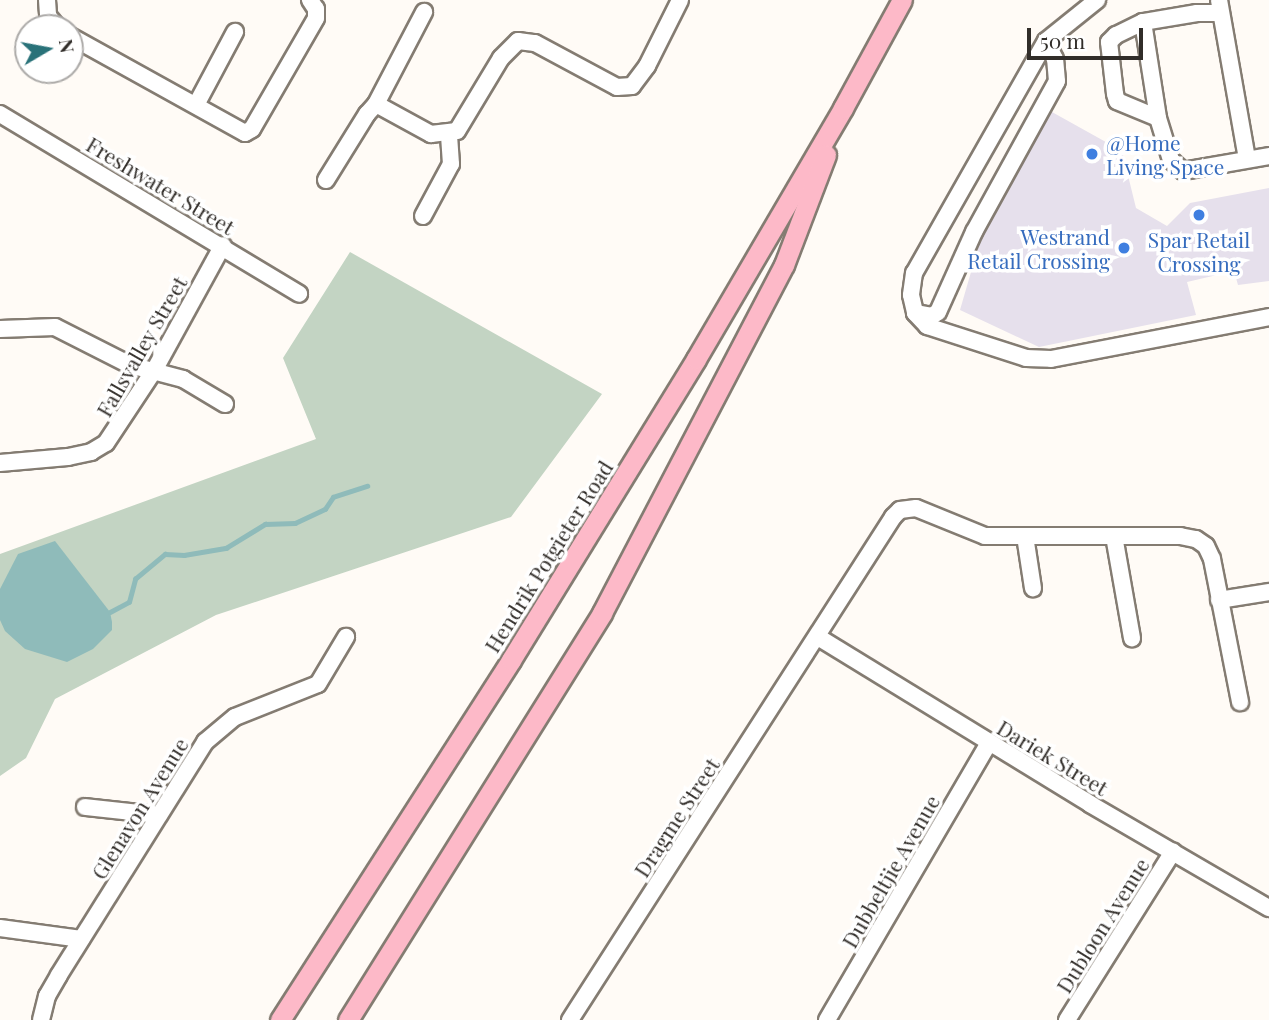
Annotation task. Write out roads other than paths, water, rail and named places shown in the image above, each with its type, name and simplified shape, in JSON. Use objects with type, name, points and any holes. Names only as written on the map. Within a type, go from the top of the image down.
[{"type":"main road","name":"Hendrik Potgieter Road","points":[[279,1020],[511,660],[696,359],[844,108],[902,0]]},
{"type":"main road","name":"Hendrik Potgieter Road","points":[[348,1020],[602,614],[784,265],[844,108]]},
{"type":"street","points":[[84,44],[237,131],[245,133],[252,129],[316,18],[316,9],[310,0]]},
{"type":"street","points":[[376,104],[431,134],[449,134],[463,124],[501,58],[518,41],[535,43],[626,89],[637,81],[647,66],[680,0]]},
{"type":"street","points":[[1097,0],[1046,41],[914,272],[911,295],[915,313],[927,326],[1026,358],[1051,359],[1269,317]]},
{"type":"street","points":[[1158,117],[1117,101],[1110,42],[1116,35],[1143,22],[1220,6],[1247,159]]},
{"type":"street","points":[[326,180],[376,104],[424,12]]},
{"type":"street","points":[[1143,22],[1158,117],[1175,167],[1183,171],[1269,156]]},
{"type":"street","points":[[196,106],[235,32]]},
{"type":"street","points":[[915,313],[933,316],[938,312],[1010,163],[1057,81],[1055,59],[1046,41]]},
{"type":"street","name":"Freshwater Street","points":[[0,114],[223,245],[299,294]]},
{"type":"street","points":[[424,216],[451,164],[449,134]]},
{"type":"street","name":"Fallsvalley Street","points":[[0,463],[68,457],[91,452],[106,443],[155,369],[223,245]]},
{"type":"street","points":[[0,329],[55,327],[130,365],[155,369],[183,379],[225,404]]},
{"type":"street","name":"Dragme Street","points":[[570,1020],[893,517],[900,510],[916,508],[985,536],[1025,536]]},
{"type":"street","points":[[1033,589],[1025,536],[1180,536],[1196,539],[1206,546],[1212,559],[1240,702]]},
{"type":"street","points":[[1114,536],[1132,638]]},
{"type":"street","points":[[1219,600],[1269,592]]},
{"type":"street","name":"Glenavon Avenue","points":[[41,1020],[47,996],[205,742],[235,717],[318,684],[346,637]]},
{"type":"street","name":"Dariek Street","points":[[818,637],[989,743],[1269,908]]},
{"type":"street","name":"Dubbeltjie Avenue","points":[[827,1020],[989,743]]},
{"type":"street","points":[[85,807],[159,815]]},
{"type":"street","name":"Dubloon Avenue","points":[[1067,1020],[1173,852]]},
{"type":"street","points":[[0,928],[81,939]]},
{"type":"water","points":[[55,541],[110,612],[112,622],[112,630],[93,649],[67,662],[25,649],[5,631],[0,620],[0,589],[18,554]]},
{"type":"waterway","points":[[110,612],[129,602],[135,579],[165,554],[184,555],[226,548],[265,524],[295,523],[325,509],[333,497],[367,486]]},
{"type":"place","name":"@Home Living Space","points":[[1092,154]]},
{"type":"place","name":"Spar Retail Crossing","points":[[1199,215]]},
{"type":"place","name":"Westrand Retail Crossing","points":[[1124,248]]}]
